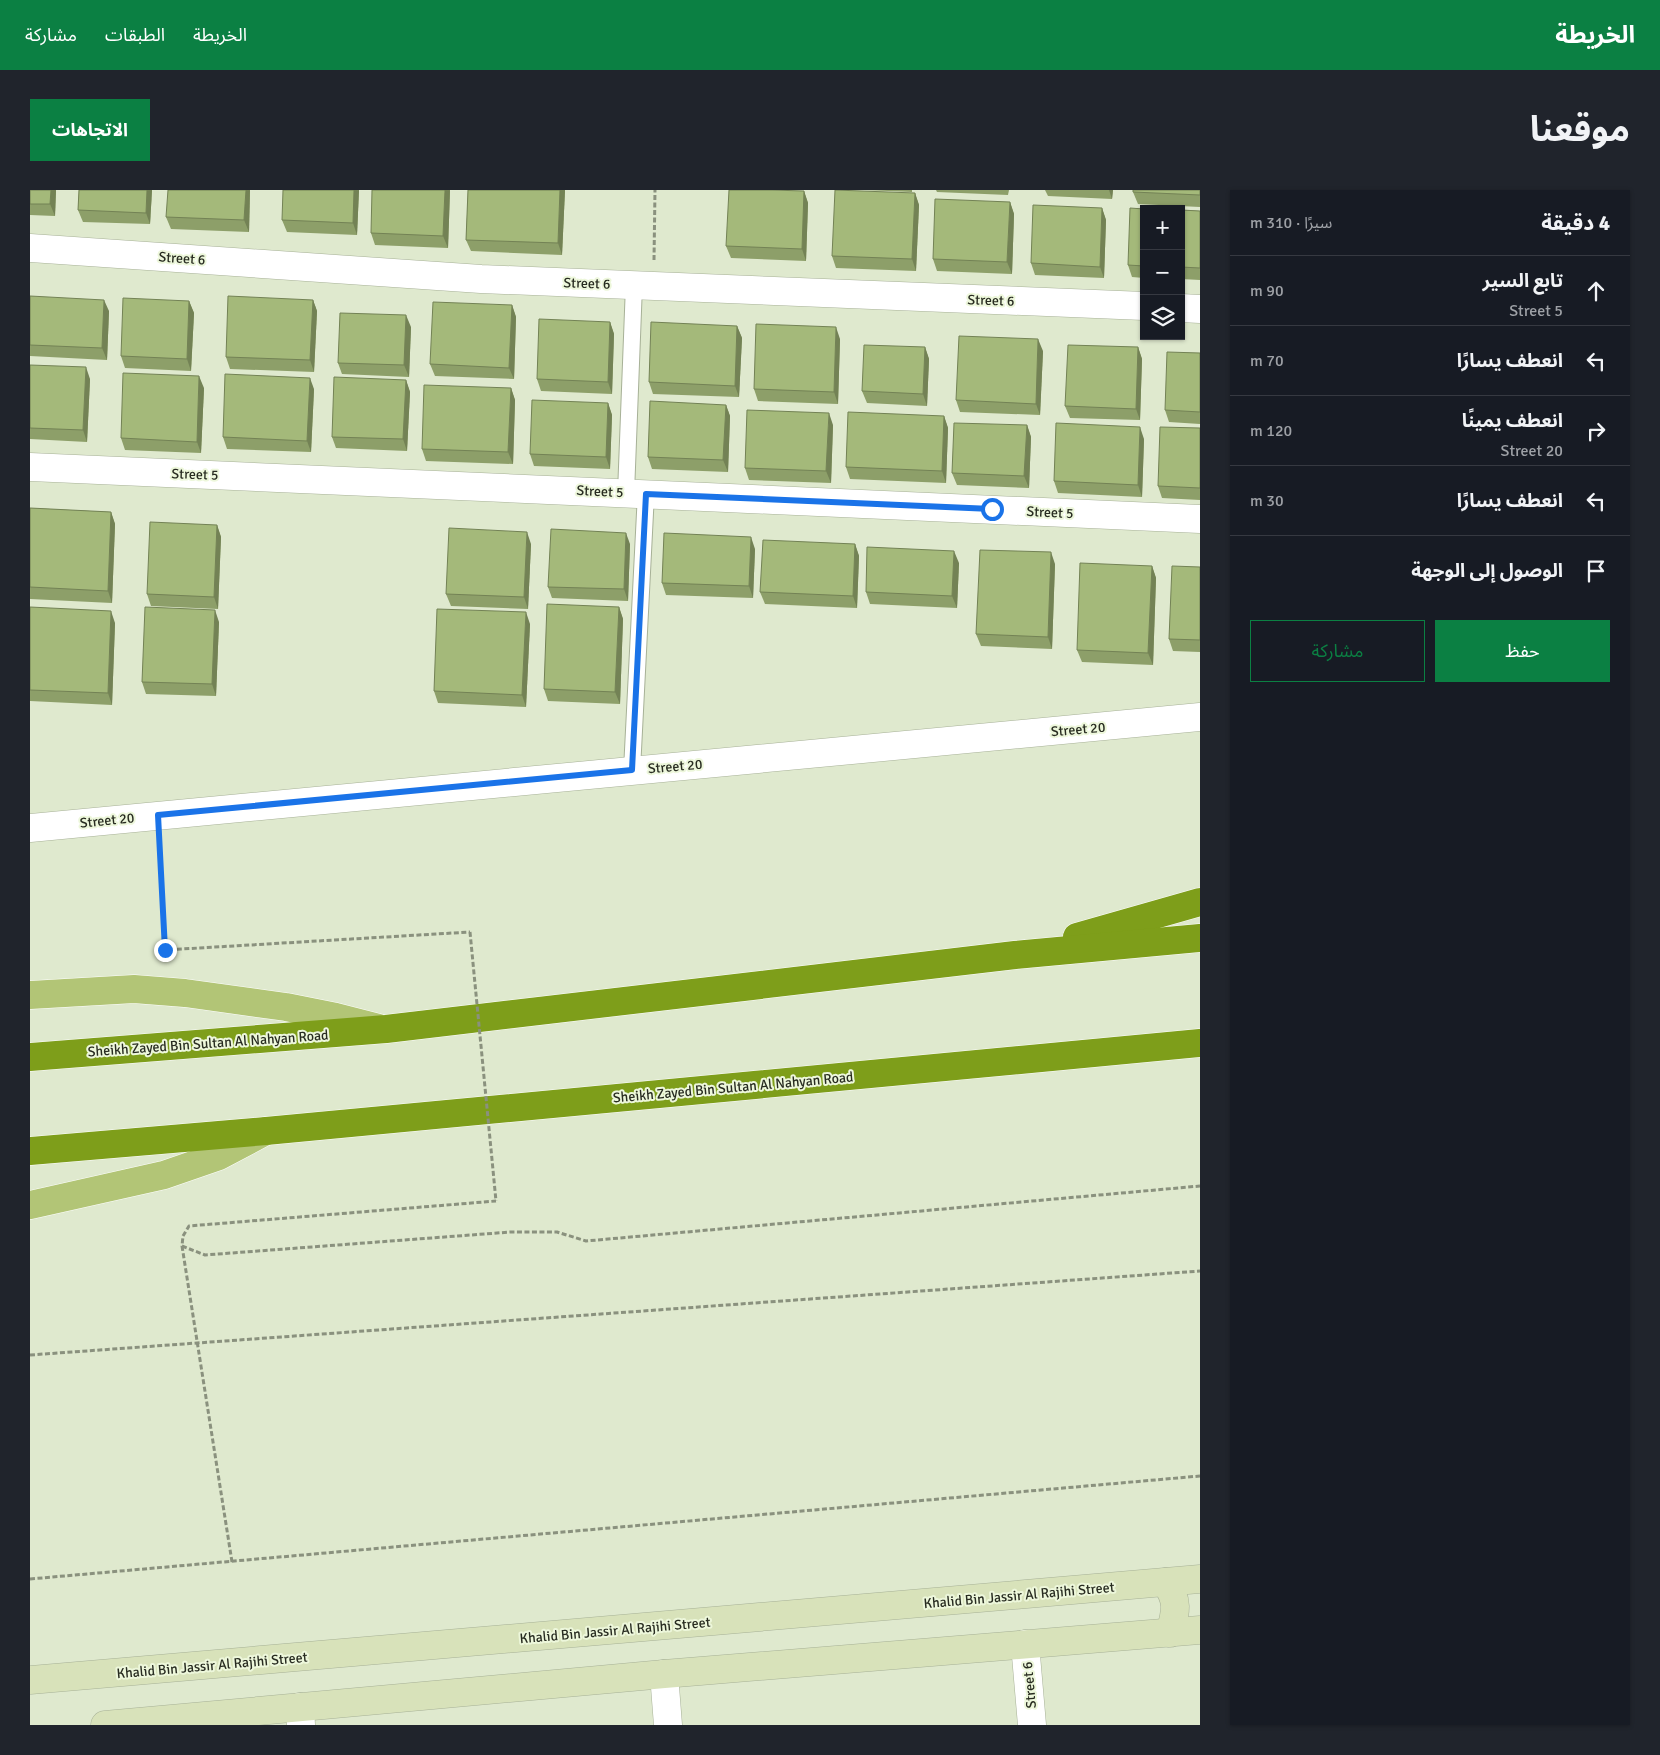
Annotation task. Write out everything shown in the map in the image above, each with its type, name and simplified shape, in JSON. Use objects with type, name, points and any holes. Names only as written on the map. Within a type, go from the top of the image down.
[{"type":"highway","points":[[1015,956],[1200,902]]},
{"type":"highway","name":"Sheikh Zayed Bin Sultan Al Nahyan Road","points":[[30,1057],[386,1029],[1015,956],[1200,938]]},
{"type":"highway","name":"Sheikh Zayed Bin Sultan Al Nahyan Road","points":[[30,1151],[266,1131],[1200,1043]]},
{"type":"main road","name":"Sheikh Zayed Bin Sultan Al Nahyan Road","points":[[30,996],[134,989],[185,993],[286,1007],[386,1029]]},
{"type":"main road","name":"Sheikh Zayed Bin Sultan Al Nahyan Road","points":[[30,1205],[164,1175],[219,1156],[266,1131]]},
{"type":"street","name":"Street 6","points":[[30,248],[481,279],[1140,306]]},
{"type":"street","points":[[1185,308],[1200,309]]},
{"type":"street","name":"Street 5","points":[[30,467],[1200,519]]},
{"type":"street","name":"Street 20","points":[[30,828],[1200,717]]},
{"type":"street","name":"Khalid Bin Jassir Al Rajihi Street","points":[[30,1680],[1200,1579]]},
{"type":"street","points":[[1165,1582],[1174,1593],[1175,1615],[1170,1632]]},
{"type":"street","points":[[105,1725],[300,1716],[664,1674],[1200,1630]]},
{"type":"street","name":"Street 6","points":[[1025,1644],[1032,1725]]},
{"type":"street","points":[[664,1674],[668,1725]]},
{"type":"lane","points":[[632,770],[636,493],[644,285]]},
{"type":"path","points":[[644,285],[655,190]]},
{"type":"path","points":[[158,815],[165,950],[470,932],[496,1201],[189,1226],[183,1236],[182,1246],[196,1343],[232,1562]]},
{"type":"path","points":[[182,1246],[205,1255],[511,1232],[557,1232],[586,1241],[1200,1186]]},
{"type":"path","points":[[30,1355],[1200,1272]]},
{"type":"path","points":[[30,1579],[1200,1476]]},
{"type":"building","points":[[30,190],[51,190],[50,204],[30,204]]},
{"type":"building","points":[[79,190],[147,190],[146,213],[78,210]]},
{"type":"building","points":[[168,190],[246,190],[244,220],[166,217]]},
{"type":"building","points":[[283,190],[354,190],[353,223],[282,220]]},
{"type":"building","points":[[372,190],[445,190],[443,236],[371,233]]},
{"type":"building","points":[[468,190],[560,190],[558,243],[466,240]]},
{"type":"building","points":[[729,190],[804,191],[802,249],[726,246]]},
{"type":"building","points":[[835,190],[915,193],[912,259],[832,256]]},
{"type":"building","points":[[1133,190],[1200,190],[1200,195],[1133,192]]},
{"type":"building","points":[[935,199],[1010,202],[1007,262],[933,259]]},
{"type":"building","points":[[1033,205],[1102,208],[1100,267],[1031,263]]},
{"type":"building","points":[[1130,208],[1140,209],[1140,266],[1128,265]]},
{"type":"building","points":[[1185,210],[1200,211],[1200,268],[1185,267]]},
{"type":"building","points":[[30,296],[104,300],[102,348],[30,345]]},
{"type":"building","points":[[228,296],[313,300],[310,360],[226,357]]},
{"type":"building","points":[[123,298],[189,301],[187,359],[121,356]]},
{"type":"building","points":[[433,302],[512,305],[509,368],[430,364]]},
{"type":"building","points":[[340,313],[406,315],[404,365],[338,363]]},
{"type":"building","points":[[539,319],[610,322],[608,382],[537,379]]},
{"type":"building","points":[[651,322],[737,326],[735,386],[649,382]]},
{"type":"building","points":[[756,324],[836,327],[834,392],[754,389]]},
{"type":"building","points":[[959,336],[1038,339],[1036,404],[956,400]]},
{"type":"building","points":[[864,345],[925,347],[923,394],[862,391]]},
{"type":"building","points":[[1068,345],[1138,347],[1136,409],[1065,406]]},
{"type":"building","points":[[1167,352],[1200,353],[1200,412],[1165,410]]},
{"type":"building","points":[[30,365],[86,367],[83,430],[30,428]]},
{"type":"building","points":[[123,373],[199,376],[197,442],[121,438]]},
{"type":"building","points":[[225,374],[310,378],[307,441],[223,437]]},
{"type":"building","points":[[334,377],[406,380],[403,439],[332,437]]},
{"type":"building","points":[[424,385],[511,388],[508,452],[422,449]]},
{"type":"building","points":[[532,400],[608,403],[606,457],[530,454]]},
{"type":"building","points":[[650,401],[726,405],[723,460],[648,457]]},
{"type":"building","points":[[747,410],[829,413],[826,471],[745,468]]},
{"type":"building","points":[[848,412],[944,416],[942,471],[846,467]]},
{"type":"building","points":[[954,423],[1027,425],[1024,476],[952,473]]},
{"type":"building","points":[[1056,423],[1140,427],[1138,485],[1054,481]]},
{"type":"building","points":[[1160,427],[1200,428],[1200,488],[1158,486]]},
{"type":"building","points":[[30,508],[111,512],[108,591],[30,587]]},
{"type":"building","points":[[150,522],[217,525],[214,597],[147,594]]},
{"type":"building","points":[[449,528],[527,532],[524,597],[446,594]]},
{"type":"building","points":[[551,529],[626,533],[624,589],[548,587]]},
{"type":"building","points":[[664,533],[751,537],[749,586],[662,583]]},
{"type":"building","points":[[763,540],[855,544],[853,596],[760,592]]},
{"type":"building","points":[[867,547],[954,551],[952,596],[866,592]]},
{"type":"building","points":[[980,550],[1051,552],[1048,637],[976,634]]},
{"type":"building","points":[[1080,563],[1152,566],[1148,653],[1077,650]]},
{"type":"building","points":[[1172,566],[1200,567],[1200,640],[1169,639]]},
{"type":"building","points":[[547,604],[619,607],[615,692],[544,689]]},
{"type":"building","points":[[30,607],[111,611],[108,693],[30,690]]},
{"type":"building","points":[[145,607],[215,610],[212,684],[142,682]]},
{"type":"building","points":[[437,609],[526,612],[522,695],[434,691]]},
{"type":"route","points":[[165,950],[158,815],[632,770],[646,494],[992,509]]}]
